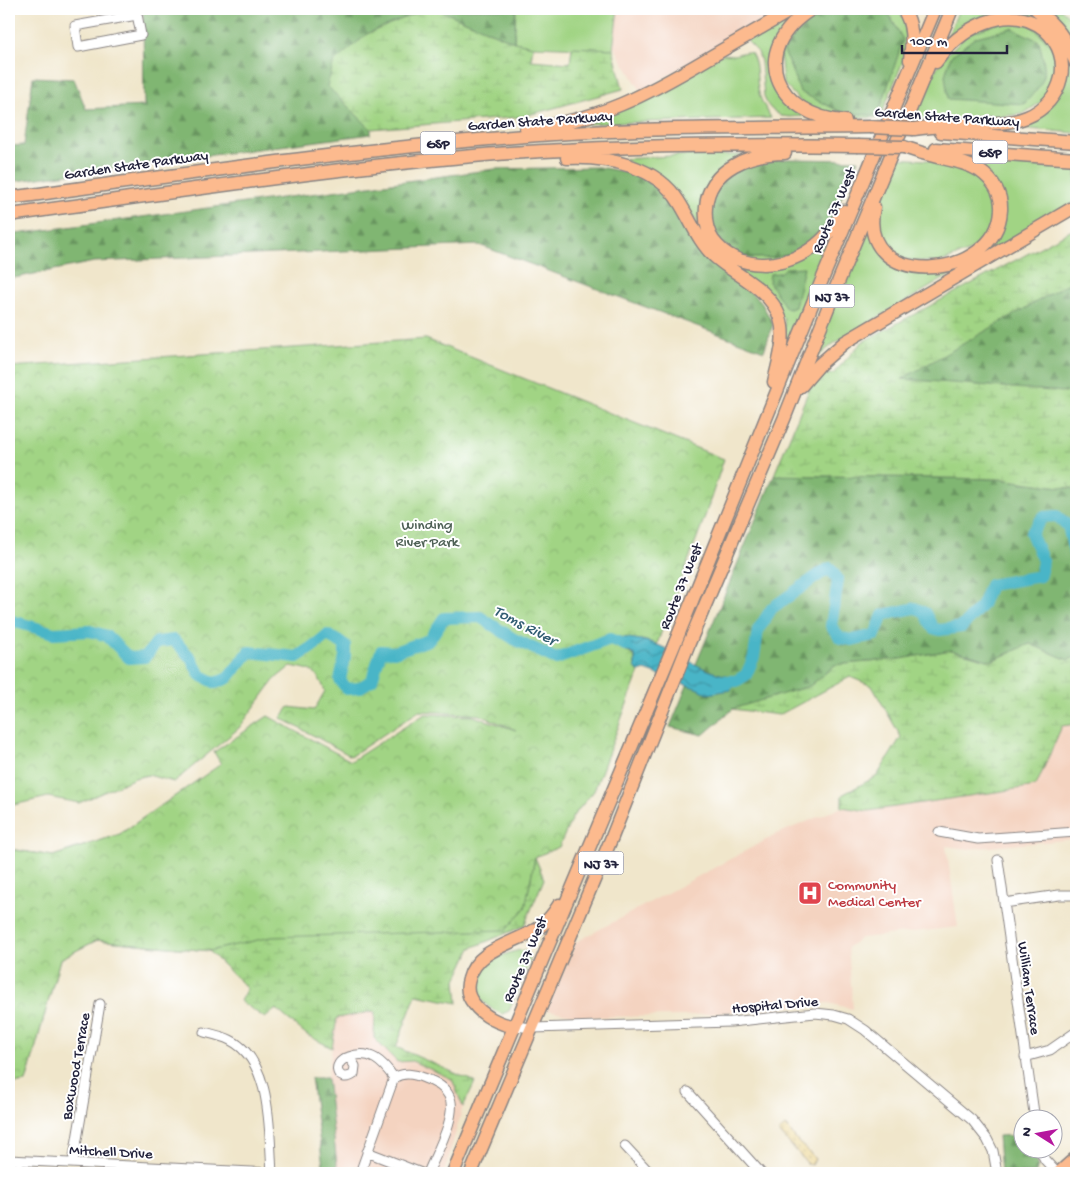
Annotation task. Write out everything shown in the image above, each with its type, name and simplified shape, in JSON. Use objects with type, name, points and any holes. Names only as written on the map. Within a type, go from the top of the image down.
[{"type":"highway","points":[[282,160],[452,134],[541,126],[592,115],[646,94],[793,9]]},
{"type":"highway","points":[[812,9],[800,16],[789,28],[778,46],[775,56],[775,69],[781,88],[792,101],[809,112],[827,119],[870,127]]},
{"type":"highway","points":[[904,9],[912,32],[908,74]]},
{"type":"highway","name":"Route 37 West","points":[[452,1173],[677,638],[935,9]]},
{"type":"highway","name":"Route 37 West","points":[[471,1173],[612,837],[689,643],[784,419],[882,175],[952,9]]},
{"type":"highway","points":[[1036,9],[1059,31],[1076,63]]},
{"type":"highway","points":[[914,129],[998,123],[1031,116],[1044,107],[1055,94],[1061,78],[1062,61],[1054,41],[1040,26],[1022,18],[998,18],[977,24],[956,38],[945,49],[920,85]]},
{"type":"highway","name":"Garden State Parkway","points":[[9,198],[282,160],[384,148],[556,134],[704,128],[870,127],[1076,142]]},
{"type":"highway","name":"Garden State Parkway","points":[[9,215],[303,175],[512,153],[759,144],[904,147],[1076,159]]},
{"type":"highway","points":[[857,146],[814,153],[770,153],[740,162],[725,171],[713,185],[706,201],[705,212],[712,239],[725,252],[735,258],[756,263],[782,262],[802,254],[819,242],[831,230],[858,193]]},
{"type":"highway","points":[[882,175],[872,223],[878,244],[884,253],[896,262],[913,267],[934,267],[960,262],[970,256],[989,239],[996,228],[1001,211],[1001,200],[991,181],[981,172],[962,162],[931,156],[904,147]]},
{"type":"highway","points":[[397,164],[584,158],[630,166],[656,178],[676,197],[711,253],[763,292],[777,310],[781,321],[782,344],[768,413]]},
{"type":"highway","points":[[784,419],[796,393],[806,379],[839,347],[1076,206]]},
{"type":"highway","points":[[514,1026],[496,1021],[476,1007],[468,994],[467,985],[471,971],[481,958],[495,949],[541,926],[560,905],[579,870]]},
{"type":"main road","points":[[1057,1173],[1076,1157]]},
{"type":"street","points":[[137,12],[141,35],[78,47],[75,26],[137,12]]},
{"type":"street","points":[[939,832],[978,840],[1076,832]]},
{"type":"street","name":"William Terrace","points":[[998,860],[1033,1110]]},
{"type":"street","points":[[1004,903],[1059,895],[1076,895]]},
{"type":"street","name":"Boxwood Terrace","points":[[72,1163],[100,1004]]},
{"type":"street","name":"Hospital Drive","points":[[514,1026],[533,1028],[731,1022],[815,1013],[848,1019],[865,1030],[972,1120],[987,1139],[993,1151],[997,1173]]},
{"type":"street","points":[[204,1032],[230,1040],[240,1046],[252,1059],[258,1071],[264,1086],[272,1173]]},
{"type":"street","points":[[1025,1057],[1050,1050],[1076,1032]]},
{"type":"street","points":[[349,1056],[366,1054],[373,1057],[386,1065],[394,1078]]},
{"type":"street","points":[[360,1173],[394,1078],[404,1074],[422,1077],[434,1082],[446,1092],[451,1100],[452,1106],[449,1123],[428,1173]]},
{"type":"street","points":[[688,1092],[761,1173]]},
{"type":"street","points":[[625,1146],[650,1173]]},
{"type":"street","points":[[367,1152],[421,1173]]},
{"type":"street","name":"Mitchell Drive","points":[[9,1160],[272,1173]]},
{"type":"street","points":[[1045,1160],[1057,1173]]},
{"type":"shaded area","points":[[618,9],[784,9],[641,91],[613,45]]},
{"type":"shaded area","name":"Community Medical Center","points":[[1076,724],[1076,839],[968,849],[946,846],[958,927],[861,938],[848,947],[853,1009],[828,1003],[685,1016],[584,1017],[547,1010],[576,942],[777,834],[842,807],[868,811],[1036,786],[1062,725]]},
{"type":"shaded area","points":[[375,1011],[374,1038],[412,1061],[452,1079],[463,1107],[444,1173],[338,1173],[327,1078],[337,1018]]},
{"type":"green space","points":[[143,9],[425,9],[367,34],[328,86],[371,129],[371,134],[9,182],[9,146],[24,145],[33,77],[74,79],[86,109],[144,106]]},
{"type":"green space","points":[[425,9],[437,9],[514,42],[533,46],[531,60],[570,63],[572,47],[613,49],[623,89],[521,117],[371,129],[327,86],[334,62],[367,34]]},
{"type":"green space","points":[[437,9],[516,9],[514,42]]},
{"type":"green space","points":[[516,9],[618,9],[613,49],[533,46],[514,42]]},
{"type":"green space","points":[[801,9],[805,9],[797,14],[772,78],[784,100],[803,116],[781,116],[767,104],[764,96],[761,62],[758,52],[747,41]]},
{"type":"green space","points":[[822,9],[834,9],[803,23],[903,40],[886,9],[897,9],[904,19],[908,49],[880,118],[837,117],[804,105],[783,83],[780,51],[799,24]]},
{"type":"green space","points":[[834,9],[886,9],[903,40],[878,116],[841,112],[800,92],[784,51],[803,23]]},
{"type":"green space","points":[[959,9],[1030,9],[1051,28],[1061,41],[1076,73],[1076,133],[1005,127],[1042,114],[1065,61],[1023,15],[946,40]]},
{"type":"green space","points":[[1041,9],[1061,9],[1076,23],[1076,56]]},
{"type":"green space","points":[[1003,22],[1030,25],[1051,42],[1058,71],[1048,97],[1023,114],[948,122],[914,119],[930,79],[941,61],[967,34]]},
{"type":"green space","points":[[1012,28],[1039,41],[1044,62],[1042,81],[1024,104],[948,99],[945,75],[951,56],[976,37]]},
{"type":"green space","points":[[746,52],[751,53],[753,58],[760,96],[771,118],[583,124],[723,54],[734,55]]},
{"type":"green space","points":[[687,155],[743,155],[723,256],[829,243],[785,348],[784,319],[717,254],[680,196],[624,159]]},
{"type":"green space","points":[[895,158],[941,161],[968,168],[990,187],[996,204],[995,216],[986,236],[970,251],[938,263],[899,259],[880,241],[875,215]]},
{"type":"green space","points":[[787,159],[858,160],[829,225],[796,252],[775,258],[749,258],[730,250],[715,234],[710,216],[711,199],[721,183],[737,169],[758,161]]},
{"type":"green space","points":[[983,163],[1076,169],[1076,201],[833,344],[815,359],[813,358],[868,224],[886,260],[906,270],[954,268],[1003,222],[982,165]]},
{"type":"green space","points":[[598,167],[637,174],[668,197],[703,255],[760,300],[773,324],[764,351],[479,245],[94,262],[9,279],[9,235],[495,169]]},
{"type":"green space","points":[[1076,228],[1076,279],[902,379],[1076,393],[1076,489],[999,479],[774,475],[815,375],[833,374],[862,342]]},
{"type":"green space","points":[[804,267],[795,307],[786,308],[769,282],[770,274],[779,273],[786,268]]},
{"type":"green space","points":[[1076,279],[1076,393],[901,379]]},
{"type":"green space","name":"Winding River Park","points":[[426,339],[724,459],[704,519],[657,644],[642,640],[607,642],[635,656],[635,667],[639,672],[594,791],[573,816],[559,847],[535,857],[525,908],[506,930],[271,937],[209,951],[97,940],[60,959],[26,1082],[9,1084],[9,849],[53,856],[120,834],[221,764],[214,752],[268,716],[351,761],[425,714],[473,716],[516,730],[480,715],[419,711],[351,756],[281,718],[289,707],[314,710],[325,691],[313,672],[291,666],[275,679],[239,728],[174,782],[148,775],[135,778],[79,803],[48,797],[9,806],[9,367]]},
{"type":"green space","points":[[774,475],[999,479],[1076,489],[1076,657],[1068,660],[1030,644],[991,661],[951,650],[901,659],[835,665],[810,686],[733,709],[703,735],[670,727]]},
{"type":"green space","points":[[1030,644],[1068,660],[1076,657],[1076,724],[1062,726],[1036,786],[868,811],[842,807],[842,795],[877,776],[901,737],[872,686],[850,677],[779,715],[732,709],[810,686],[835,665],[901,659],[951,650],[991,661]]},
{"type":"green space","points":[[157,808],[525,908],[535,857],[544,879],[524,926],[471,948],[456,980],[458,1003],[416,995],[396,1047],[475,1082],[463,1107],[452,1079],[412,1061],[397,1062],[374,1038],[375,1011],[337,1018],[332,1048],[307,1035],[276,1009],[265,1018],[240,1001],[247,988],[209,951],[97,940],[60,959],[26,1082],[9,1084],[9,849],[53,856],[120,834]]},
{"type":"green space","points":[[520,950],[528,952],[530,960],[509,1011],[502,1014],[482,1001],[476,988],[478,973],[487,963],[500,956]]},
{"type":"green space","points":[[311,1078],[327,1078],[338,1173],[324,1173]]},
{"type":"green space","points":[[1012,1135],[1012,1160],[1036,1160],[1038,1165],[1036,1173],[1001,1173],[998,1136]]},
{"type":"sand","points":[[785,1126],[815,1159],[812,1165],[808,1164],[779,1132]]},
{"type":"water","points":[[612,636],[653,643],[713,672],[733,676],[737,684],[730,690],[708,694],[645,670],[639,672],[635,667],[635,655],[607,642]]},
{"type":"waterway","name":"Toms River","points":[[719,681],[736,681],[746,675],[754,657],[758,630],[772,608],[830,568],[838,580],[831,626],[840,638],[852,640],[875,635],[883,615],[915,608],[925,613],[933,628],[940,630],[962,627],[982,605],[990,585],[1040,576],[1043,561],[1031,533],[1043,517],[1057,516],[1068,526],[1076,561]]},
{"type":"waterway","name":"Toms River","points":[[9,620],[54,633],[90,631],[107,636],[129,658],[145,657],[157,642],[174,640],[191,658],[200,675],[216,683],[228,678],[249,652],[297,657],[327,635],[345,645],[345,656],[340,680],[347,689],[359,688],[372,680],[381,651],[394,652],[429,640],[444,618],[480,617],[514,639],[556,659],[610,639],[625,645]]},
{"type":"place","name":"Community Medical Center","points":[[810,893]]}]
